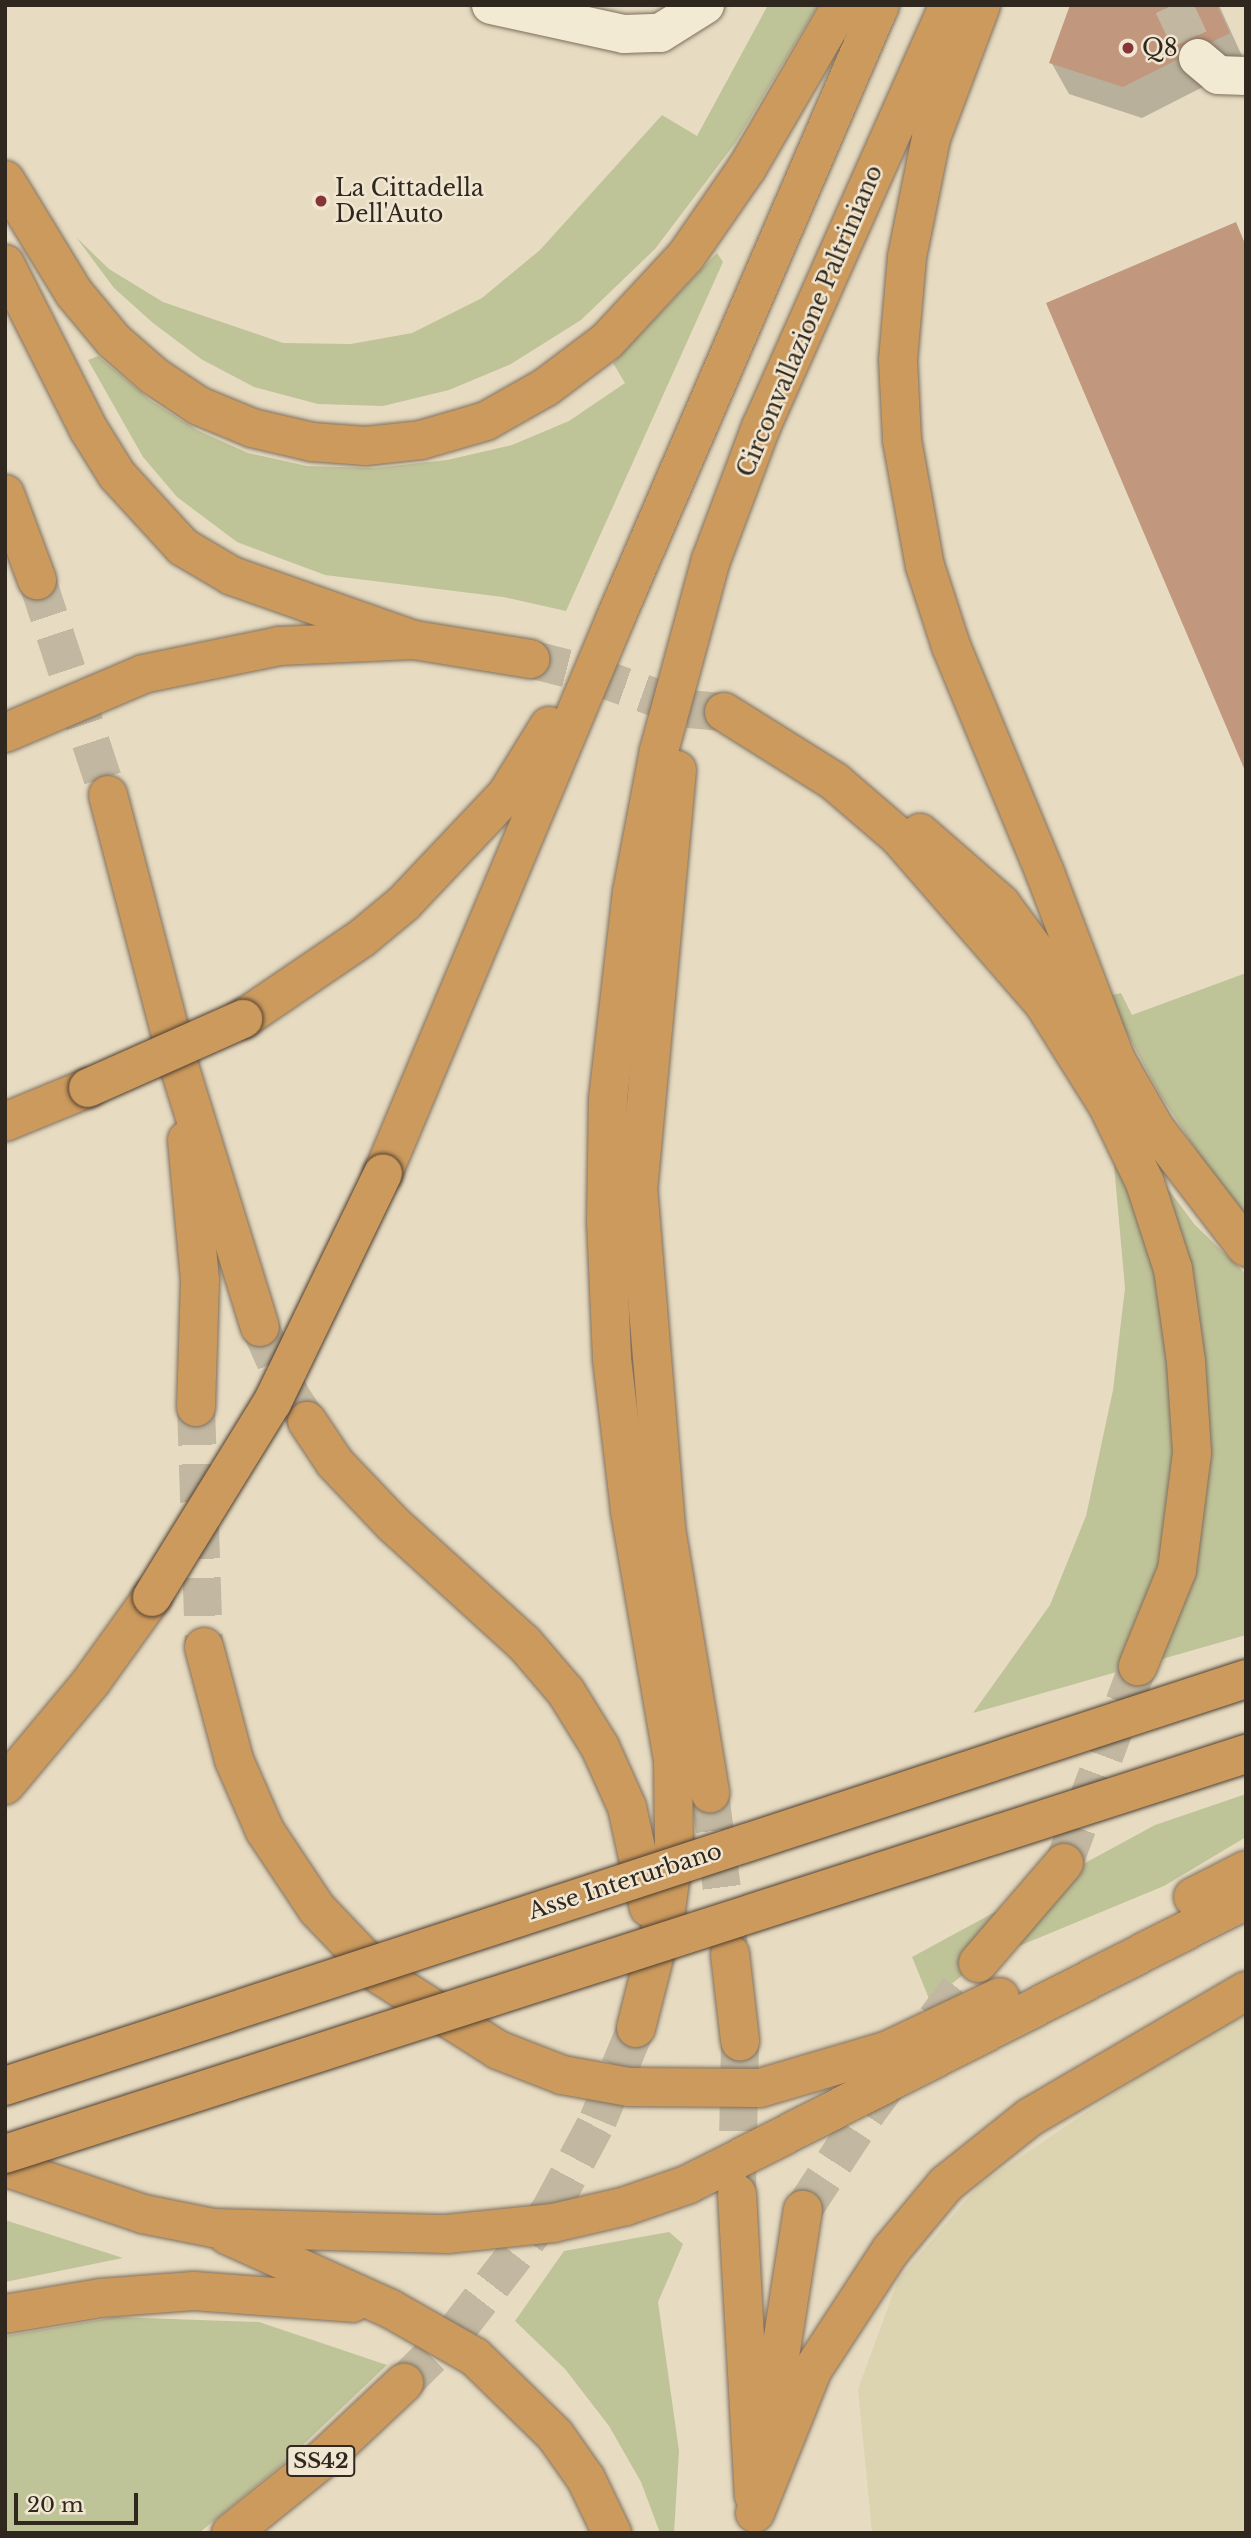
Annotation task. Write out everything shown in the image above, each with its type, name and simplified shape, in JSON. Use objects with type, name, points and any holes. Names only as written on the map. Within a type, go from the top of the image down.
[{"type":"highway","points":[[5,180],[74,293],[114,341],[199,406],[252,428],[312,442],[366,446],[421,440],[486,421],[546,387],[607,341],[686,256],[747,168],[842,5]]},
{"type":"highway","points":[[5,1785],[91,1682],[152,1597],[272,1404],[383,1173],[616,617],[880,5]]},
{"type":"highway","name":"Circonvallazione Paltriniano","points":[[687,642],[761,426],[949,5]]},
{"type":"highway","points":[[981,5],[931,138],[907,257],[898,360],[902,440],[925,566],[951,646],[1045,873],[1116,1060]]},
{"type":"highway","points":[[5,264],[89,430],[117,475],[183,547],[257,586],[414,640],[530,659]]},
{"type":"highway","points":[[5,494],[37,580]]},
{"type":"highway","points":[[5,1122],[243,1020],[362,938],[404,903],[507,794],[616,617]]},
{"type":"highway","points":[[5,733],[86,695],[209,657],[279,646],[414,640]]},
{"type":"highway","points":[[687,642],[638,1187],[667,1529],[710,1793]]},
{"type":"highway","points":[[636,2028],[674,1851],[673,1760],[630,1510],[612,1358],[606,1223],[608,1099],[632,892],[659,751],[687,642]]},
{"type":"highway","points":[[724,712],[861,802],[905,823],[944,850],[1001,904],[1116,1060],[1156,1130],[1246,1247]]},
{"type":"highway","points":[[108,795],[180,1069],[260,1327]]},
{"type":"highway","points":[[861,802],[899,837],[1044,1004],[1108,1107],[1134,1161],[1173,1269],[1186,1362],[1192,1453],[1177,1570],[1138,1665]]},
{"type":"highway","points":[[180,1069],[200,1280],[197,1407]]},
{"type":"highway","points":[[307,1421],[335,1463],[393,1524],[524,1643],[566,1692],[600,1747],[626,1807],[647,1889],[653,1958]]},
{"type":"highway","points":[[204,1647],[234,1760],[265,1831],[317,1909],[380,1975],[498,2050],[562,2075],[629,2087],[681,2090],[760,2088],[820,2074],[886,2050],[974,2010],[1246,1870]]},
{"type":"highway","name":"Asse Interurbano","points":[[5,2085],[1246,1679]]},
{"type":"highway","points":[[5,2154],[1246,1754]]},
{"type":"highway","points":[[978,1964],[1063,1863]]},
{"type":"highway","points":[[5,2167],[143,2214],[213,2228],[447,2234],[553,2223],[626,2206],[689,2184],[800,2130],[1246,1899]]},
{"type":"highway","points":[[730,1954],[740,2041]]},
{"type":"highway","points":[[756,2523],[785,2431],[820,2358],[891,2250],[946,2184],[1030,2117],[1246,1991]]},
{"type":"highway","points":[[737,2194],[756,2523]]},
{"type":"highway","points":[[756,2523],[803,2210]]},
{"type":"highway","points":[[213,2228],[390,2308],[475,2357],[555,2435],[586,2479],[612,2533]]},
{"type":"highway","points":[[5,2314],[101,2298],[194,2291],[390,2308]]},
{"type":"highway","name":"SS42","points":[[231,2533],[324,2458],[404,2383]]},
{"type":"lane","points":[[491,5],[624,34],[660,33],[705,5]]},
{"type":"lane","points":[[1198,58],[1218,75],[1246,76]]},
{"type":"shaded area","points":[[1246,2015],[1246,2533],[872,2533],[858,2389],[898,2280],[979,2185],[1175,2052]]},
{"type":"green space","points":[[768,5],[818,5],[736,142],[655,249],[581,320],[511,364],[449,390],[383,406],[318,404],[254,387],[201,359],[153,323],[114,288],[76,237],[109,269],[163,302],[283,343],[351,344],[412,333],[482,298],[540,250],[662,115],[697,136]]},
{"type":"green space","points":[[717,253],[723,262],[566,611],[503,597],[325,575],[237,542],[177,497],[143,457],[88,360],[98,356],[150,400],[197,430],[248,453],[307,466],[374,468],[447,460],[512,445],[569,421],[625,383],[613,363]]},
{"type":"green space","points":[[1246,973],[1246,1216],[1224,1193],[1159,1093],[1107,996],[1121,993],[1132,1015]]},
{"type":"green space","points":[[1110,1121],[1118,1122],[1195,1225],[1246,1274],[1246,1635],[973,1713],[1050,1605],[1086,1516],[1113,1390],[1125,1288]]},
{"type":"green space","points":[[1246,1794],[1246,1837],[1164,1886],[978,1963],[930,2001],[912,1957],[1155,1825]]},
{"type":"green space","points":[[5,2220],[123,2258],[5,2282]]},
{"type":"green space","points":[[669,2232],[683,2244],[658,2302],[679,2451],[674,2533],[660,2533],[641,2482],[609,2426],[565,2369],[515,2321],[564,2251]]},
{"type":"green space","points":[[116,2317],[259,2322],[387,2365],[285,2462],[199,2533],[5,2533],[5,2336]]},
{"type":"building","name":"Q8","points":[[1070,5],[1217,5],[1230,33],[1123,87],[1049,63]]},
{"type":"building","points":[[1236,222],[1246,246],[1246,773],[1046,303]]},
{"type":"tunnel","points":[[1173,5],[1198,58]]},
{"type":"tunnel","points":[[37,580],[108,795]]},
{"type":"tunnel","points":[[530,659],[589,674],[688,709],[724,712]]},
{"type":"tunnel","points":[[260,1327],[291,1396],[307,1421]]},
{"type":"tunnel","points":[[196,1407],[204,1647]]},
{"type":"tunnel","points":[[1064,1863],[1138,1666]]},
{"type":"tunnel","points":[[710,1793],[730,1954]]},
{"type":"tunnel","points":[[803,2210],[868,2111],[978,1963]]},
{"type":"tunnel","points":[[404,2383],[457,2330],[550,2210],[598,2120],[636,2028]]},
{"type":"tunnel","points":[[737,2188],[740,2041]]},
{"type":"place","name":"Q8","points":[[1128,48]]},
{"type":"place","name":"La Cittadella Dell'Auto","points":[[321,201]]}]
